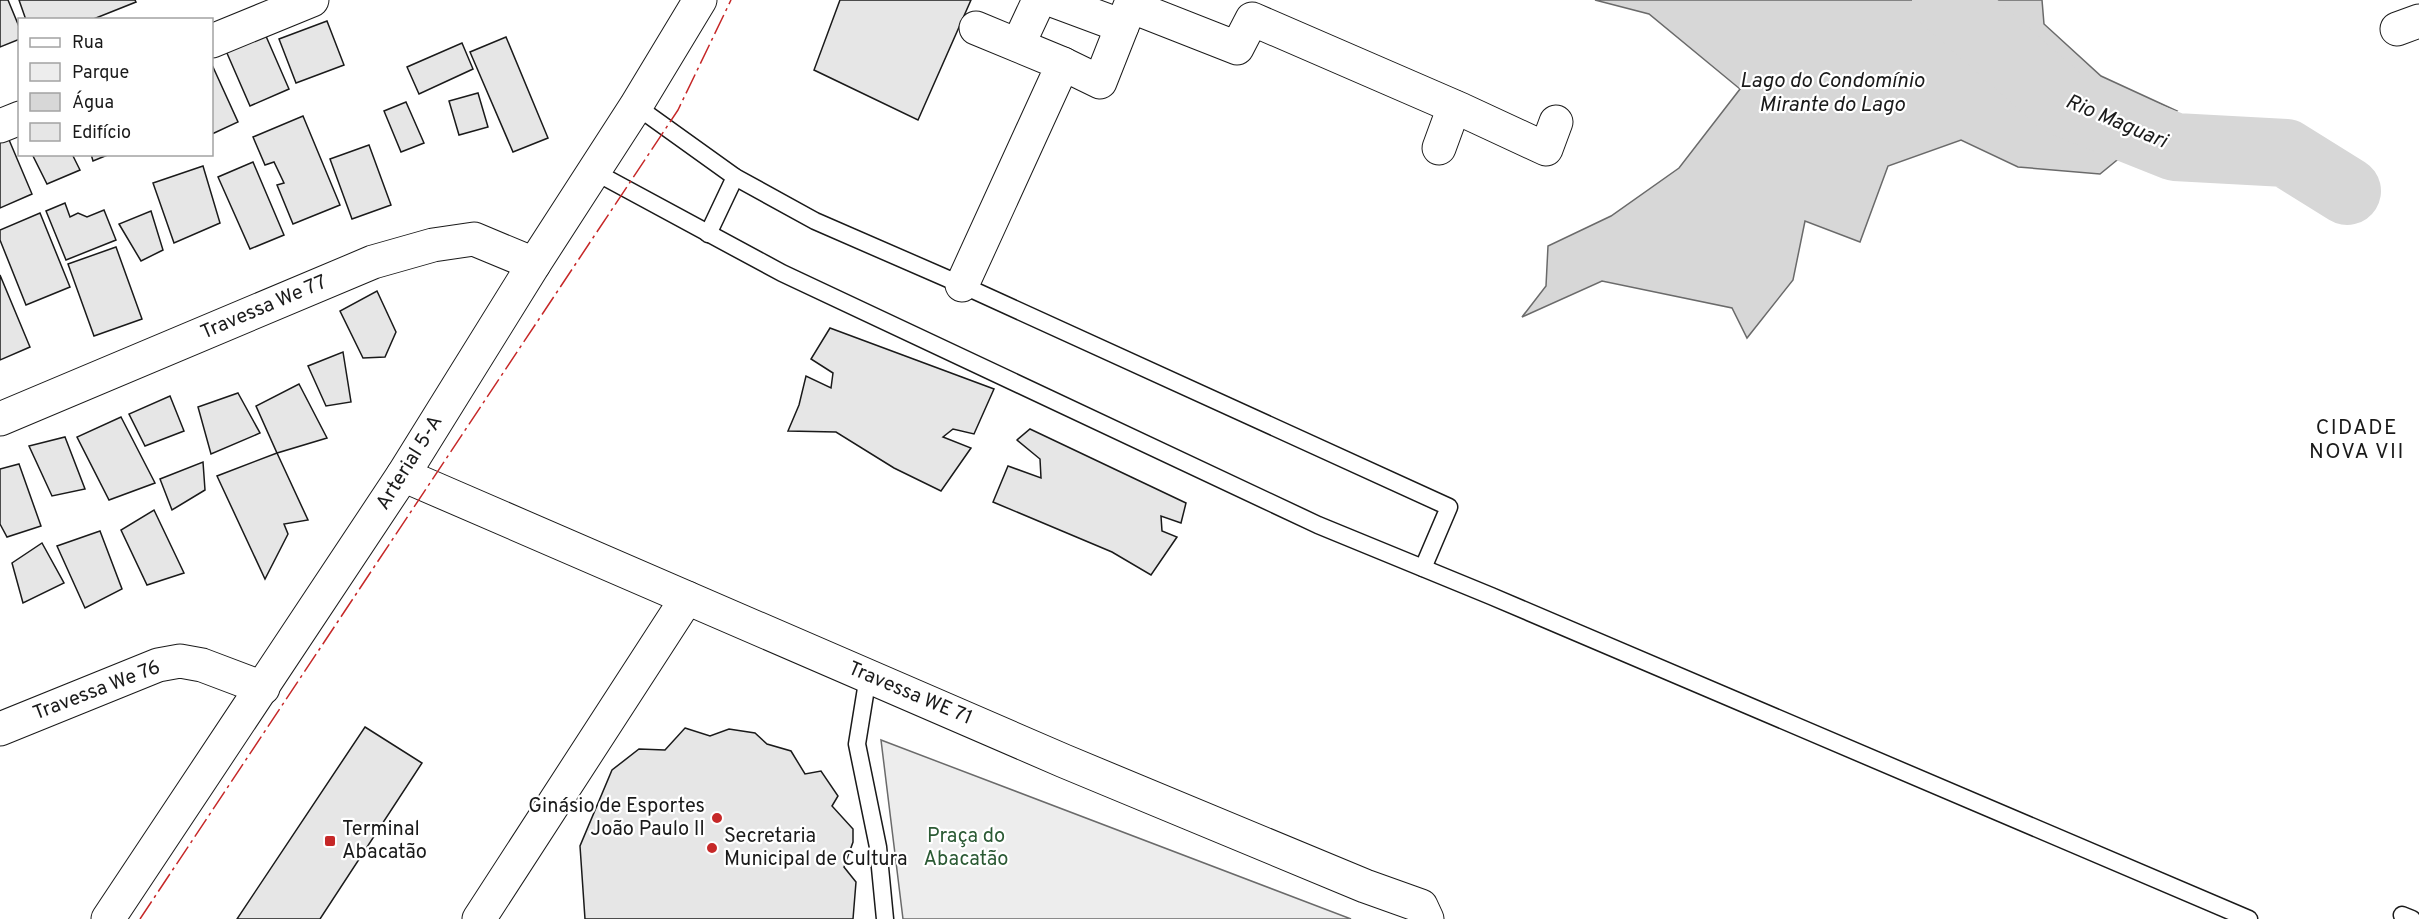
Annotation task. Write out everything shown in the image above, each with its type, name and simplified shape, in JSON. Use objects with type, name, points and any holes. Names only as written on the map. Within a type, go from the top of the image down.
[{"type":"street","points":[[213,41],[312,0]]},
{"type":"street","name":"Arterial 5-A","points":[[108,919],[404,475],[534,264],[595,172],[700,0]]},
{"type":"street","points":[[1018,45],[1039,0]]},
{"type":"street","points":[[1052,0],[1129,11],[1237,48],[1252,19],[1454,106],[1546,149],[1556,122]]},
{"type":"street","points":[[976,27],[1100,82],[1129,11]]},
{"type":"street","points":[[962,285],[1063,64]]},
{"type":"street","points":[[1439,148],[1454,106]]},
{"type":"street","points":[[0,126],[18,119]]},
{"type":"street","name":"Travessa We 77","points":[[0,419],[373,262],[433,245],[474,239],[534,264]]},
{"type":"street","name":"Travessa WE 71","points":[[404,475],[1064,761],[1424,912]]},
{"type":"street","points":[[479,919],[687,598]]},
{"type":"street","name":"Travessa We 76","points":[[0,729],[158,665],[180,661],[202,664],[263,688]]},
{"type":"lane","points":[[636,106],[735,177],[815,221],[962,285],[1449,507],[1423,568]]},
{"type":"lane","points":[[595,172],[782,273],[1318,525],[2249,919]]},
{"type":"lane","points":[[708,234],[735,177]]},
{"type":"lane","points":[[868,676],[857,744],[878,847],[885,919]]},
{"type":"green space","name":"Praça do Abacatão","points":[[881,740],[1351,919],[903,919]]},
{"type":"water","name":"Lago do Condomínio Mirante do Lago","points":[[1595,0],[2042,0],[2044,24],[2101,76],[2177,111],[2100,174],[2018,167],[1961,140],[1888,166],[1860,242],[1805,221],[1793,280],[1747,338],[1732,308],[1602,281],[1522,317],[1546,286],[1548,246],[1611,216],[1679,168],[1740,89],[1649,14]]},
{"type":"building","points":[[0,0],[8,0],[18,24],[18,40],[0,47]]},
{"type":"building","points":[[19,0],[135,0],[136,2],[96,18],[25,18]]},
{"type":"building","points":[[840,0],[971,0],[918,120],[814,70]]},
{"type":"building","points":[[327,21],[344,65],[296,83],[279,39]]},
{"type":"building","points":[[262,27],[289,89],[250,106],[223,44]]},
{"type":"building","points":[[506,37],[548,138],[513,152],[470,52]]},
{"type":"building","points":[[462,43],[473,69],[419,94],[407,67]]},
{"type":"building","points":[[213,67],[238,122],[213,134]]},
{"type":"building","points":[[478,93],[488,127],[459,135],[449,101]]},
{"type":"building","points":[[406,102],[424,143],[401,152],[384,111]]},
{"type":"building","points":[[303,116],[340,205],[293,224],[277,185],[284,183],[274,162],[265,165],[253,137]]},
{"type":"building","points":[[4,128],[32,194],[0,208],[0,129]]},
{"type":"building","points":[[369,145],[391,205],[352,219],[330,159]]},
{"type":"building","points":[[33,156],[73,156],[80,170],[47,184]]},
{"type":"building","points":[[92,156],[105,156],[93,161]]},
{"type":"building","points":[[253,162],[284,235],[250,249],[218,177]]},
{"type":"building","points":[[203,166],[220,223],[174,243],[153,183]]},
{"type":"building","points":[[65,203],[70,217],[78,213],[87,217],[104,210],[116,240],[66,260],[46,211]]},
{"type":"building","points":[[151,211],[163,250],[141,261],[119,224]]},
{"type":"building","points":[[40,213],[70,287],[26,305],[0,240],[0,230]]},
{"type":"building","points":[[116,247],[142,319],[94,336],[68,264]]},
{"type":"building","points":[[0,275],[30,347],[0,360]]},
{"type":"building","points":[[377,291],[396,332],[385,357],[363,358],[340,311]]},
{"type":"building","points":[[830,328],[994,389],[974,434],[953,429],[943,437],[971,448],[941,491],[894,468],[836,432],[788,431],[799,405],[806,376],[831,388],[833,373],[811,359]]},
{"type":"building","points":[[343,352],[351,402],[326,406],[308,366]]},
{"type":"building","points":[[299,384],[327,438],[277,453],[256,406]]},
{"type":"building","points":[[238,393],[260,433],[211,454],[198,407]]},
{"type":"building","points":[[170,396],[184,431],[145,446],[129,414]]},
{"type":"building","points":[[121,417],[155,483],[109,500],[77,437]]},
{"type":"building","points":[[1030,429],[1186,503],[1181,523],[1161,516],[1162,531],[1177,537],[1151,575],[1112,552],[993,502],[1008,466],[1041,478],[1040,459],[1017,440]]},
{"type":"building","points":[[65,437],[85,489],[52,496],[29,446]]},
{"type":"building","points":[[277,453],[308,520],[284,524],[288,534],[265,579],[217,476]]},
{"type":"building","points":[[203,462],[205,490],[172,510],[160,479]]},
{"type":"building","points":[[19,464],[41,526],[7,537],[0,524],[0,469]]},
{"type":"building","points":[[154,510],[184,573],[147,585],[121,530]]},
{"type":"building","points":[[100,531],[122,589],[85,608],[57,546]]},
{"type":"building","points":[[42,543],[64,583],[23,603],[12,563]]},
{"type":"building","name":"Terminal Abacatão","points":[[365,727],[422,763],[320,919],[237,919]]},
{"type":"building","name":"Ginásio de Esportes João Paulo II","points":[[685,728],[710,736],[729,729],[755,733],[767,744],[791,751],[805,774],[821,771],[838,796],[832,806],[853,829],[853,842],[844,867],[856,882],[853,919],[585,919],[580,846],[612,770],[639,749],[665,750]]},
{"type":"waterway","name":"Rio Maguari","points":[[1946,0],[2062,102],[2175,147],[2286,153],[2347,191]]},
{"type":"power","points":[[140,919],[678,110],[731,0]]},
{"type":"place","name":"Ginásio de Esportes João Paulo II","points":[[717,818]]},
{"type":"place","name":"Terminal Abacatão","points":[[330,841]]},
{"type":"place","name":"Secretaria Municipal de Cultura","points":[[712,848]]},
{"type":"district","name":"CIDADE NOVA VII","points":[[2357,440]]}]
